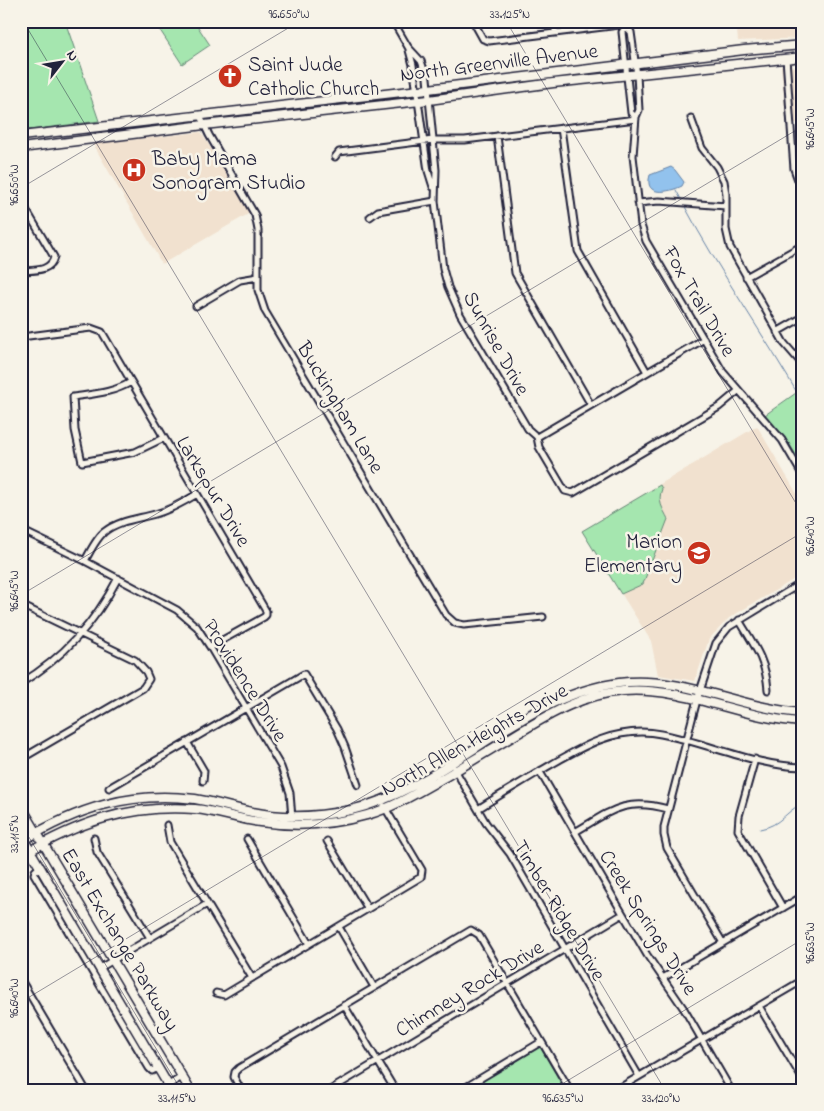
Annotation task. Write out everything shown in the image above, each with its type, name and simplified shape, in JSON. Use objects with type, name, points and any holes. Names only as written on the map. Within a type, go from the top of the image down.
[{"type":"main road","name":"North Greenville Avenue","points":[[21,136],[626,64],[803,45]]},
{"type":"main road","points":[[785,46],[786,58]]},
{"type":"main road","name":"North Greenville Avenue","points":[[21,148],[429,100],[552,83],[803,57]]},
{"type":"main road","points":[[333,99],[335,110]]},
{"type":"main road","name":"North Allen Heights Drive","points":[[22,839],[89,808],[143,797],[172,797],[197,800],[256,813],[292,816],[349,810],[381,801],[406,789],[544,707],[581,691],[622,683],[664,683],[772,710],[803,713]]},
{"type":"main road","name":"North Allen Heights Drive","points":[[21,856],[93,820],[145,809],[196,810],[261,822],[291,825],[333,822],[368,814],[412,796],[548,715],[584,699],[623,691],[645,690],[680,695],[769,719],[803,722]]},
{"type":"main road","name":"East Exchange Parkway","points":[[21,806],[190,1090]]},
{"type":"main road","name":"East Exchange Parkway","points":[[22,839],[169,1087]]},
{"type":"street","name":"Sunrise Drive","points":[[393,21],[408,47],[421,61],[427,78],[436,170],[435,201],[443,269],[454,302],[528,429],[537,437],[539,447],[565,492],[573,493],[719,407],[738,391]]},
{"type":"street","points":[[473,21],[485,40],[489,41],[652,21]]},
{"type":"street","points":[[552,21],[556,33]]},
{"type":"street","name":"Fox Trail Drive","points":[[626,24],[631,32],[636,63],[640,110],[636,118],[633,156],[641,225],[646,242],[723,372],[782,440],[803,476]]},
{"type":"street","name":"Fox Trail Drive","points":[[626,24],[622,32],[631,114],[636,118]]},
{"type":"street","name":"Sunrise Drive","points":[[408,47],[413,65],[428,171],[435,193]]},
{"type":"street","points":[[786,58],[794,169],[798,180],[803,182]]},
{"type":"street","name":"Buckingham Lane","points":[[200,116],[254,215],[258,230],[259,296],[269,318],[446,615],[455,623],[464,625],[543,617]]},
{"type":"street","points":[[335,157],[339,152],[433,140],[465,140],[636,118]]},
{"type":"street","points":[[691,118],[702,148],[717,167],[724,181],[726,229],[730,247],[777,332],[803,365]]},
{"type":"street","points":[[561,128],[578,251],[647,372]]},
{"type":"street","points":[[496,136],[515,272],[591,405]]},
{"type":"street","points":[[21,201],[54,257],[48,267],[21,271]]},
{"type":"street","points":[[370,217],[378,211],[435,201]]},
{"type":"street","points":[[638,203],[672,202],[726,206]]},
{"type":"street","points":[[746,277],[803,245]]},
{"type":"street","points":[[196,306],[240,280],[258,278]]},
{"type":"street","points":[[777,332],[803,317]]},
{"type":"street","name":"Larkspur Drive","points":[[21,337],[92,328],[102,332],[266,611],[264,617],[210,647]]},
{"type":"street","points":[[537,437],[704,339]]},
{"type":"street","points":[[131,382],[123,387],[106,392],[72,397],[75,430],[82,462],[135,452],[164,438]]},
{"type":"street","points":[[85,561],[97,541],[108,529],[120,523],[157,514],[197,494]]},
{"type":"street","name":"Providence Drive","points":[[21,530],[85,561],[177,610],[197,627],[283,772],[290,793],[291,825]]},
{"type":"street","points":[[21,683],[56,658],[80,633],[101,608],[118,578]]},
{"type":"street","points":[[723,943],[667,848],[664,835],[668,809],[697,700],[716,642],[729,627],[739,620],[803,582]]},
{"type":"street","points":[[21,605],[135,660],[146,672],[149,679],[143,688],[21,759]]},
{"type":"street","points":[[739,620],[762,661],[768,690]]},
{"type":"street","points":[[109,788],[304,674],[337,729],[345,746],[358,785]]},
{"type":"street","points":[[478,809],[579,748],[608,737],[643,732],[660,734],[755,759],[793,767],[803,767]]},
{"type":"street","points":[[187,742],[204,771],[204,781]]},
{"type":"street","points":[[755,759],[739,816],[738,830],[783,908]]},
{"type":"street","name":"Timber Ridge Drive","points":[[451,763],[478,809],[510,854],[640,1076]]},
{"type":"street","name":"Creek Springs Drive","points":[[540,772],[623,914],[684,1009],[731,1090]]},
{"type":"street","points":[[216,993],[224,995],[420,879],[422,870],[381,801]]},
{"type":"street","points":[[575,832],[612,810],[624,806],[643,804],[668,809]]},
{"type":"street","points":[[168,825],[170,842],[252,978]]},
{"type":"street","points":[[94,838],[97,852],[150,938]]},
{"type":"street","points":[[247,839],[309,944]]},
{"type":"street","points":[[327,841],[368,909]]},
{"type":"street","name":"East Exchange Parkway","points":[[40,867],[34,874],[149,1068],[152,1071],[158,1068]]},
{"type":"street","points":[[663,978],[803,896]]},
{"type":"street","points":[[100,968],[207,904]]},
{"type":"street","name":"Chimney Rock Drive","points":[[330,1090],[623,914]]},
{"type":"street","points":[[339,927],[374,987]]},
{"type":"street","points":[[241,1090],[234,1077],[234,1073],[238,1068],[468,931],[474,931],[570,1090]]},
{"type":"street","points":[[21,980],[86,1090]]},
{"type":"street","points":[[616,1090],[803,980]]},
{"type":"street","points":[[344,1005],[394,1090]]},
{"type":"street","points":[[759,1006],[803,1080]]},
{"type":"street","points":[[461,1090],[542,1042]]},
{"type":"street","points":[[160,1090],[169,1087],[182,1077]]},
{"type":"shaded area","points":[[736,21],[803,21],[803,38],[738,41]]},
{"type":"shaded area","points":[[781,66],[803,67],[803,123],[791,123],[786,117]]},
{"type":"shaded area","points":[[201,132],[250,213],[162,264],[93,144]]},
{"type":"shaded area","name":"Marion Elementary","points":[[757,426],[803,504],[803,574],[729,618],[709,639],[695,681],[658,675],[651,641],[582,531]]},
{"type":"green space","points":[[21,21],[65,21],[99,121],[21,131]]},
{"type":"green space","points":[[160,21],[194,21],[210,45],[182,64],[156,24]]},
{"type":"green space","points":[[803,388],[803,467],[789,443],[765,415]]},
{"type":"green space","points":[[660,485],[662,489],[660,501],[668,519],[643,584],[621,594],[582,531]]},
{"type":"green space","points":[[540,1047],[565,1090],[468,1090]]},
{"type":"water","points":[[671,167],[684,182],[682,186],[665,191],[654,190],[650,187],[650,175]]},
{"type":"waterway","points":[[676,190],[682,201]]},
{"type":"waterway","points":[[684,205],[712,255],[803,403]]},
{"type":"waterway","points":[[760,829],[773,825],[803,803]]},
{"type":"place","name":"Saint Jude Catholic Church","points":[[230,76]]},
{"type":"place","name":"Baby Mama Sonogram Studio","points":[[134,170]]},
{"type":"place","name":"Marion Elementary","points":[[699,553]]}]
